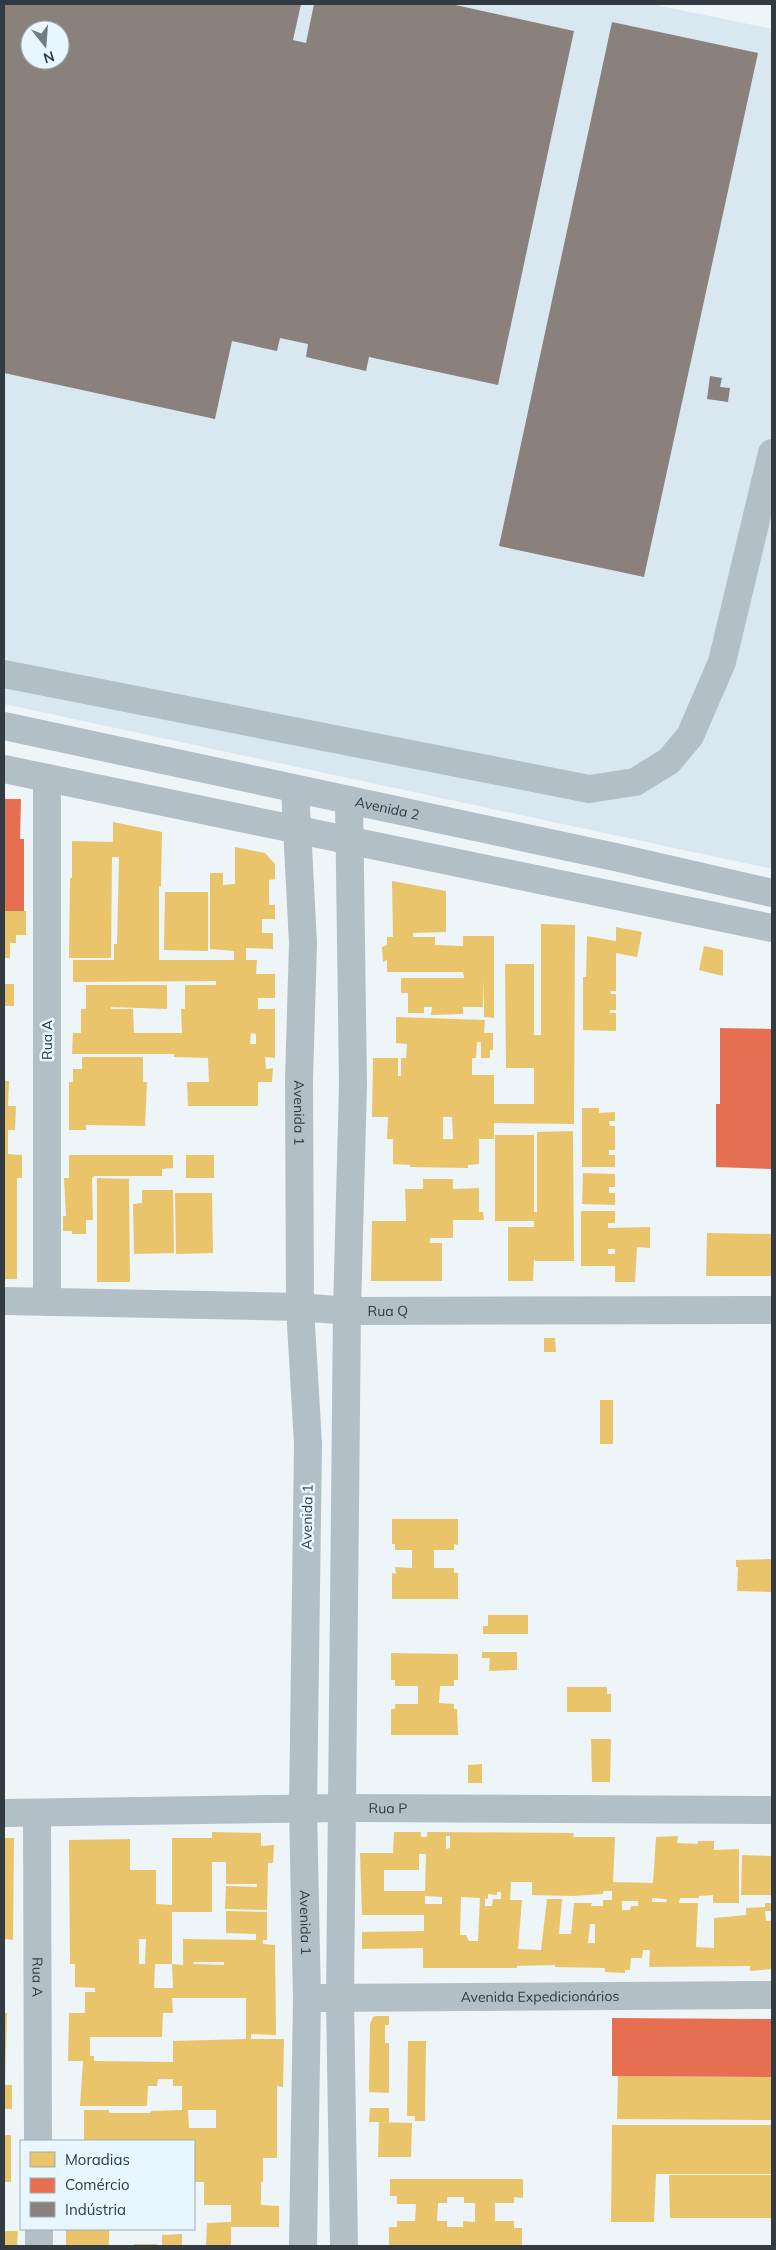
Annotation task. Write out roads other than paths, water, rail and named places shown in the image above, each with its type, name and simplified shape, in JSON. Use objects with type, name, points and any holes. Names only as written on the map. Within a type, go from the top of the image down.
[{"type":"street","points":[[4,674],[589,789],[635,782],[669,761],[690,736],[722,662],[772,453]]},
{"type":"street","name":"Avenida 2","points":[[4,726],[615,857],[772,893]]},
{"type":"street","points":[[4,769],[297,832],[772,928]]},
{"type":"street","name":"Rua A","points":[[47,1302],[48,778]]},
{"type":"street","name":"Avenida 1","points":[[295,789],[303,943],[299,1080],[300,1307],[308,1444],[303,1809],[307,1999],[303,2246]]},
{"type":"street","points":[[344,2246],[340,1998],[347,1311],[353,1084],[350,800]]},
{"type":"street","name":"Rua Q","points":[[4,1301],[300,1307],[347,1311],[772,1310]]},
{"type":"street","name":"Rua P","points":[[4,1813],[342,1808],[772,1810]]},
{"type":"street","name":"Rua A","points":[[37,1814],[38,2140]]},
{"type":"street","name":"Avenida Expedicionários","points":[[307,1999],[772,1995]]},
{"type":"street","points":[[39,2230],[39,2246]]}]
